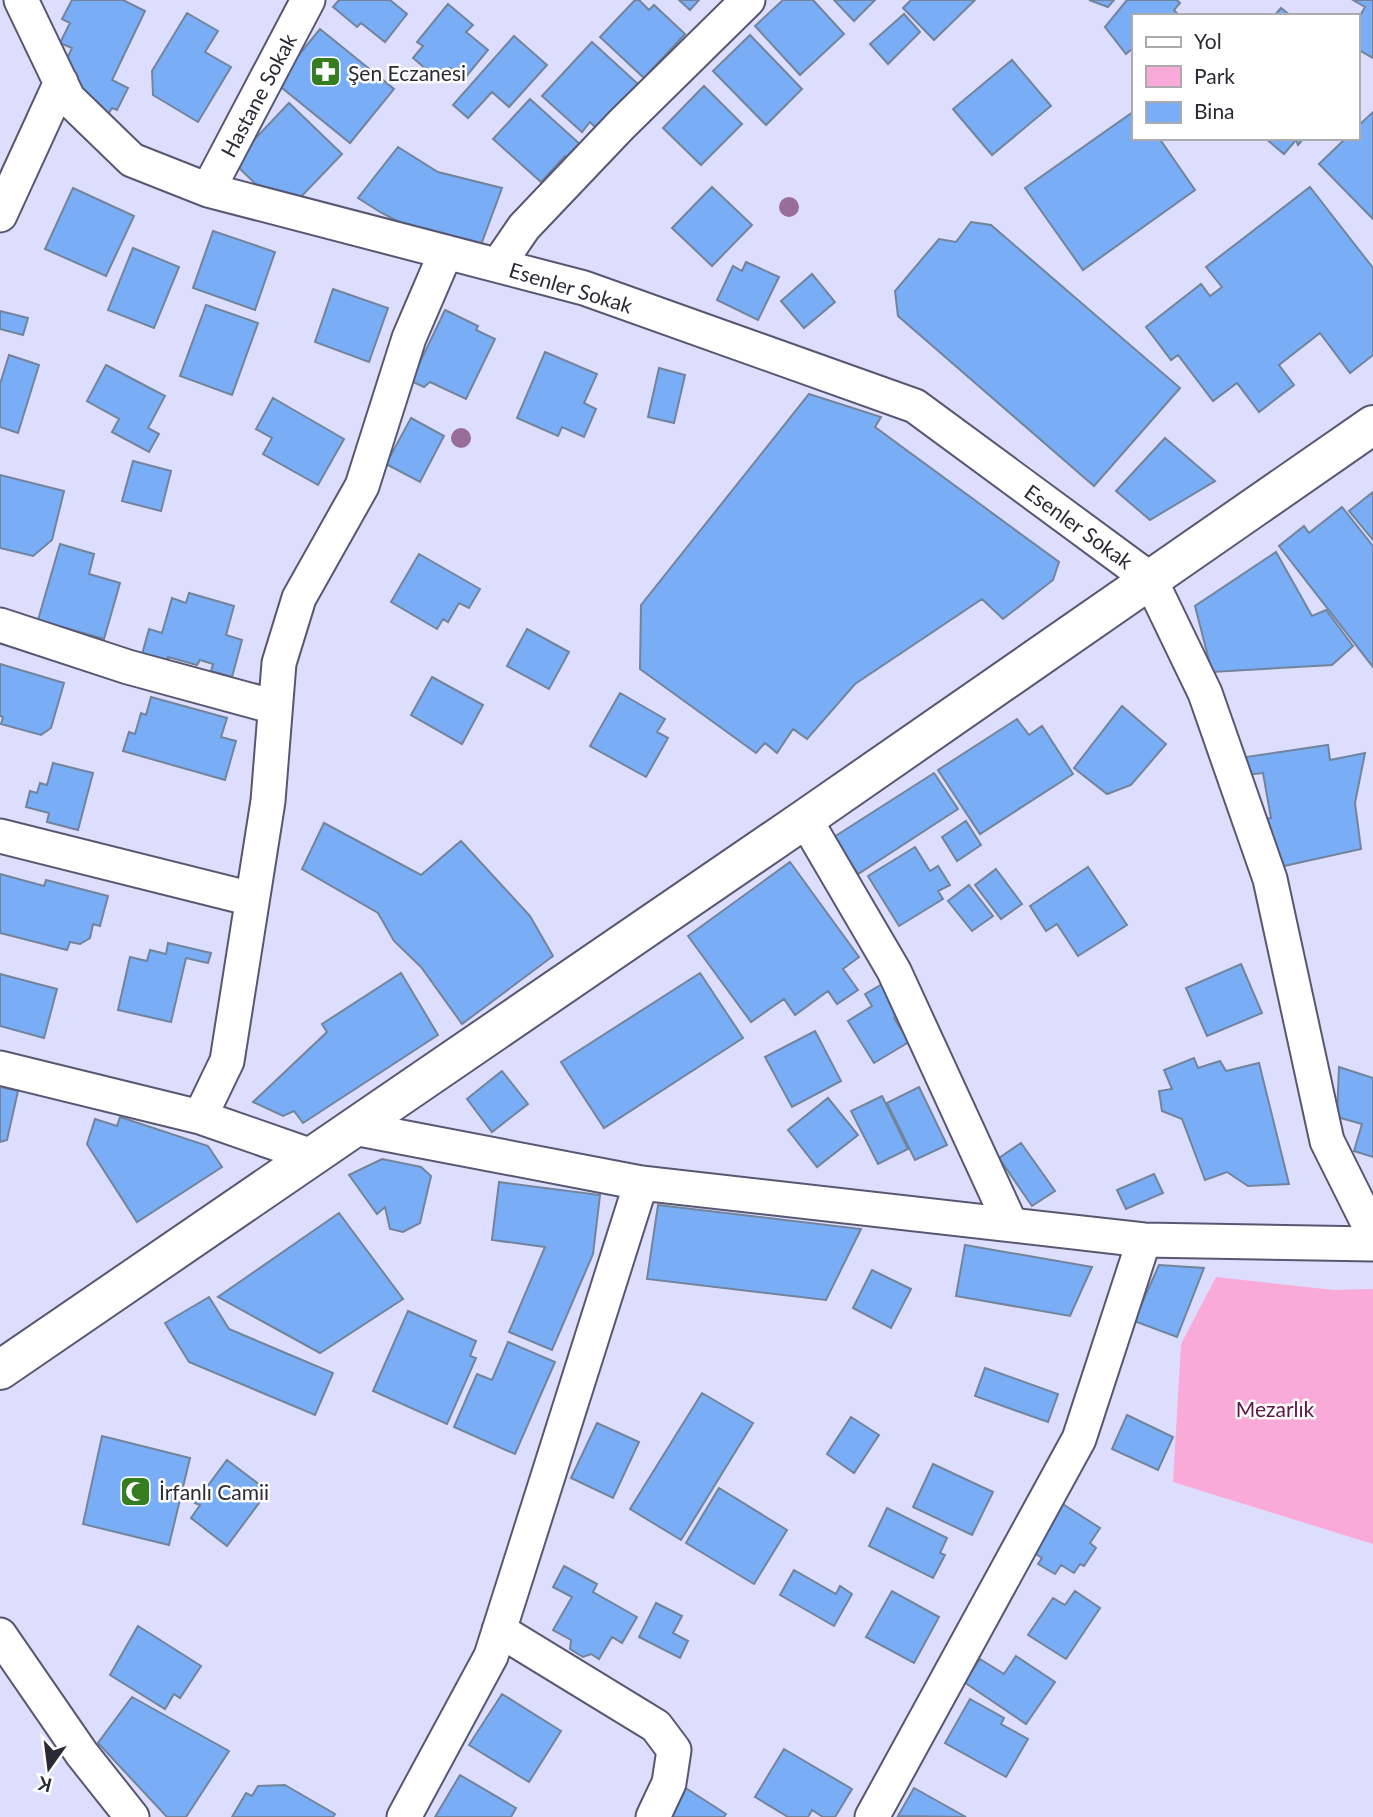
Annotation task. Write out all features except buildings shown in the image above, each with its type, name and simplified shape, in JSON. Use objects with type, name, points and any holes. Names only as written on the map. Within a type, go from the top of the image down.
[{"type":"main road","points":[[0,1370],[805,819],[1373,425]]},
{"type":"street","name":"Esenler Sokak","points":[[21,0],[68,98],[132,160],[208,190],[584,288],[915,406],[1150,579]]},
{"type":"street","name":"Hastane Sokak","points":[[208,190],[308,0]]},
{"type":"street","points":[[498,265],[532,218],[621,125],[748,0]]},
{"type":"street","points":[[0,215],[61,82]]},
{"type":"street","points":[[200,1117],[227,1061],[268,801],[279,663],[299,598],[362,486],[409,338],[446,252]]},
{"type":"street","points":[[1150,579],[1205,693],[1270,879],[1327,1141],[1373,1233]]},
{"type":"street","points":[[0,625],[128,667],[275,707]]},
{"type":"street","points":[[805,819],[894,971],[1011,1225]]},
{"type":"street","points":[[0,836],[252,899]]},
{"type":"street","points":[[0,1068],[200,1117],[312,1156]]},
{"type":"street","points":[[354,1128],[641,1183],[1144,1240],[1373,1244]]},
{"type":"street","points":[[404,1817],[491,1656],[641,1183]]},
{"type":"street","points":[[872,1817],[1079,1440],[1144,1240]]},
{"type":"street","points":[[499,1630],[656,1726],[674,1750],[669,1783],[653,1817]]},
{"type":"street","points":[[0,1635],[82,1754],[132,1817]]},
{"type":"green space","name":"Mezarlık","points":[[1216,1277],[1334,1290],[1373,1289],[1373,1544],[1173,1482],[1181,1344]]},
{"type":"place","name":"Şen Eczanesi","points":[[325,72]]},
{"type":"place","name":"İrfanlı Camii","points":[[136,1491]]}]
